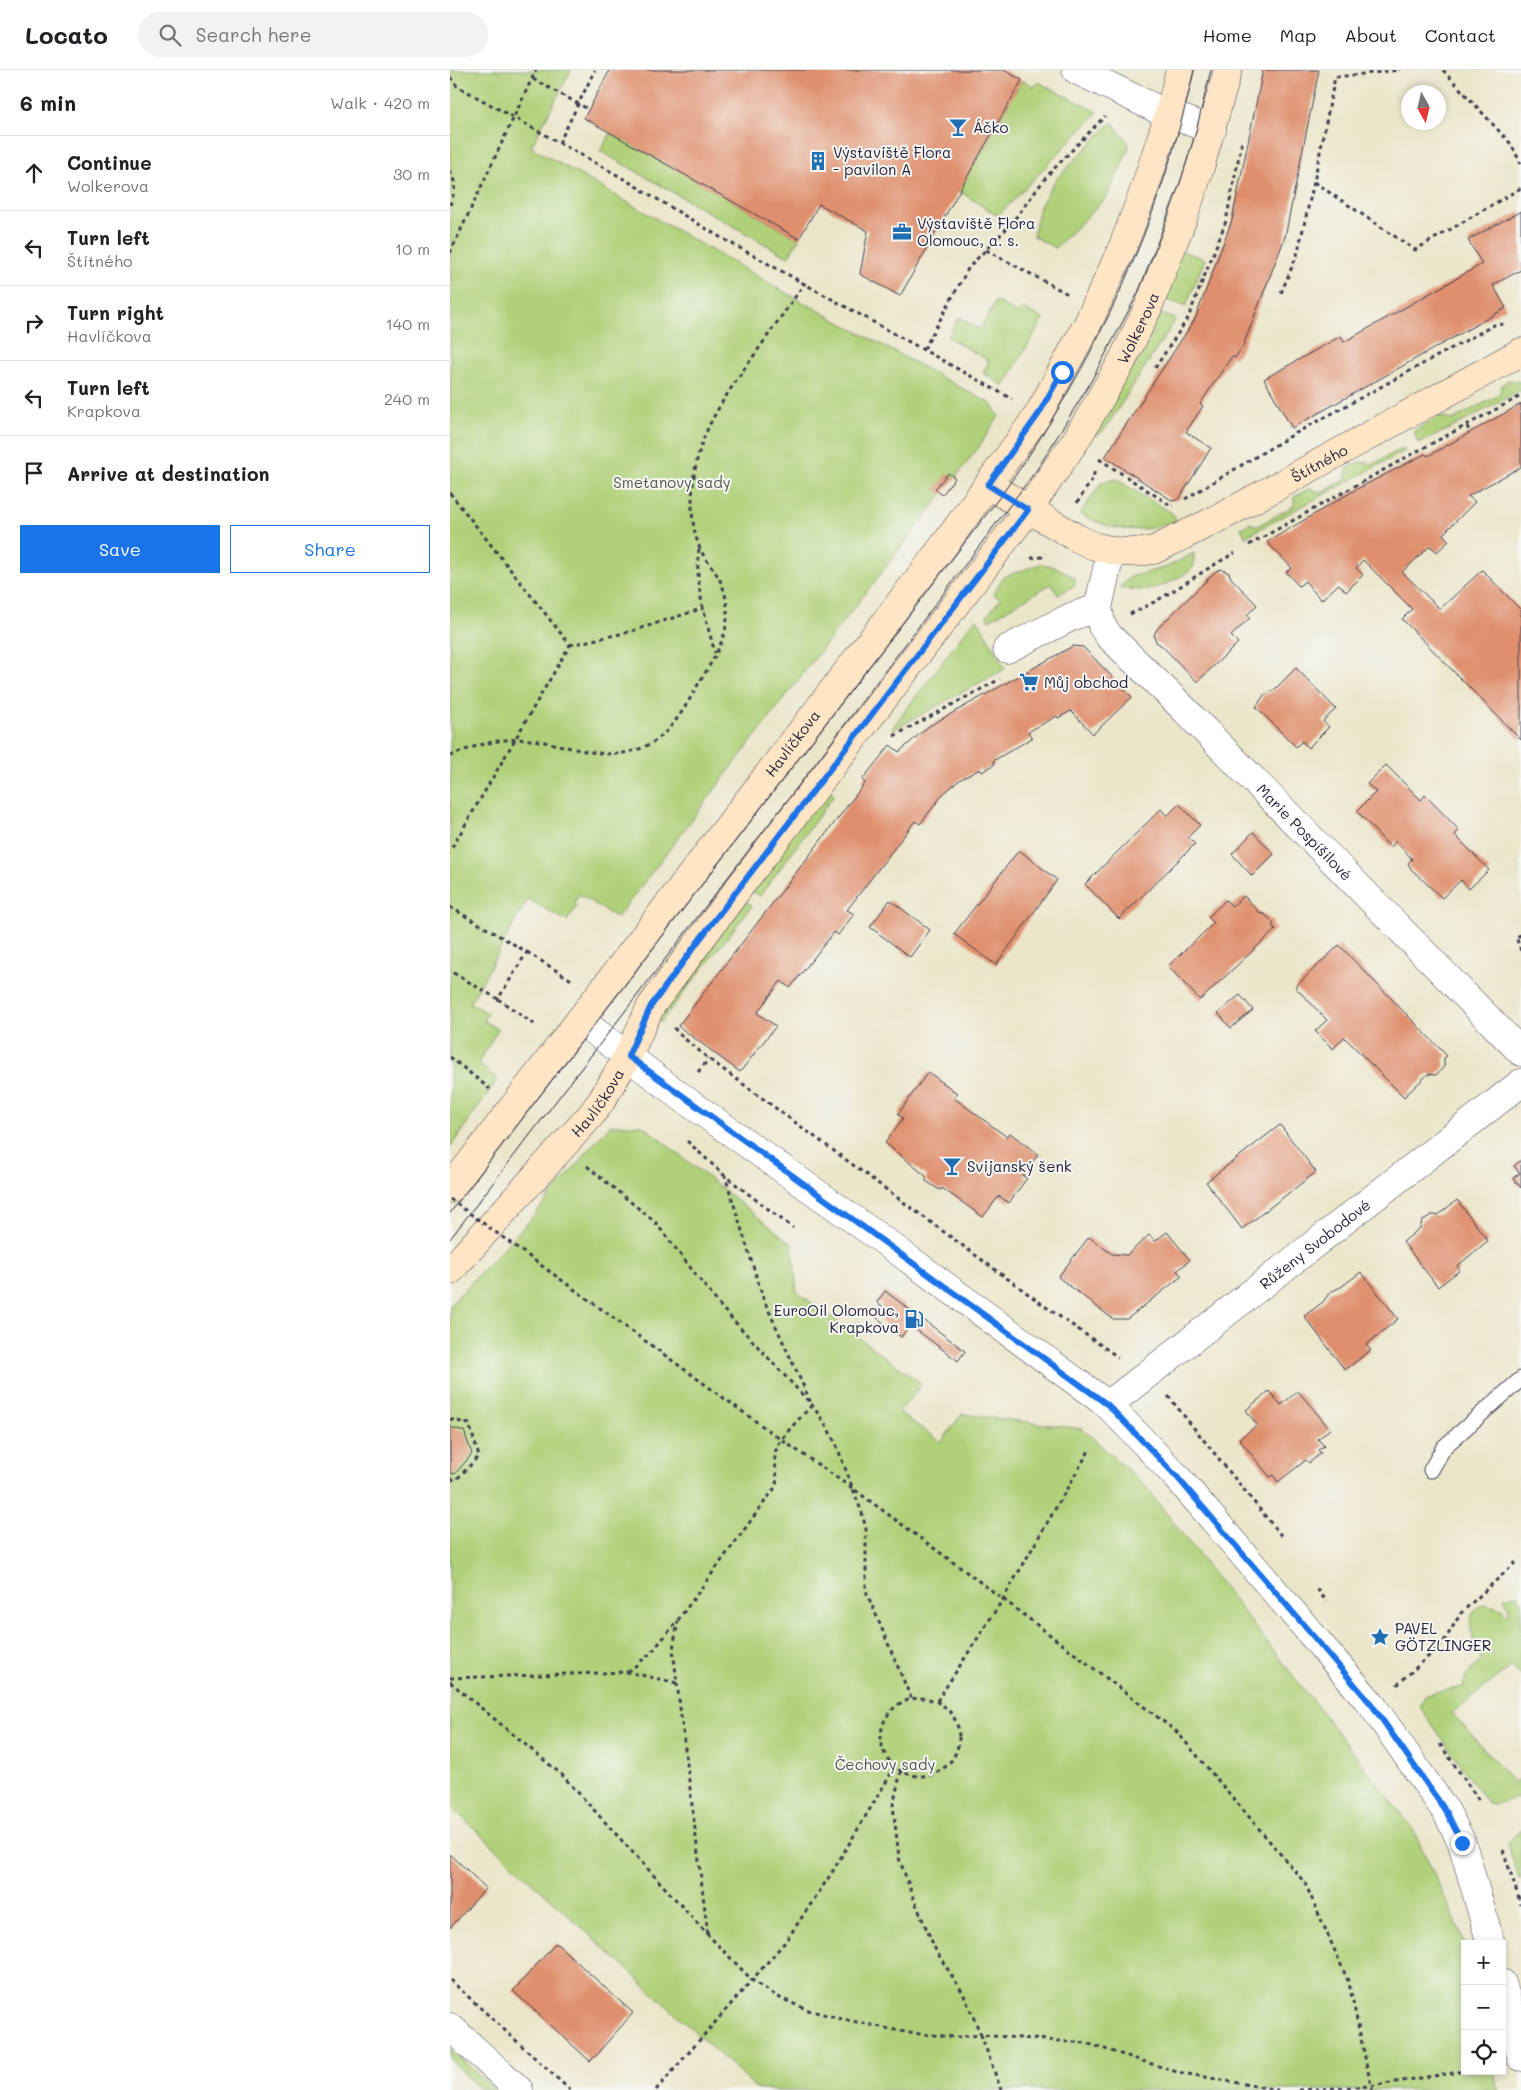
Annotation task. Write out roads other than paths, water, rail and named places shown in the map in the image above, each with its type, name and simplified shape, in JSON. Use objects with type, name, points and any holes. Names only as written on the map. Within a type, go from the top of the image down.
[{"type":"street","points":[[1076,70],[1169,114],[1212,130]]},
{"type":"street","points":[[988,485],[1038,415],[1097,305],[1136,210],[1169,114],[1180,70]]},
{"type":"street","name":"Wolkerova","points":[[1028,510],[1076,440],[1100,400],[1144,317],[1184,216],[1212,130],[1228,70]]},
{"type":"street","name":"Štítného","points":[[988,485],[1077,538],[1111,551],[1140,552],[1154,550],[1167,545],[1521,352]]},
{"type":"street","name":"Havlíčkova","points":[[450,1189],[692,871],[948,540],[988,485]]},
{"type":"street","name":"Havlíčkova","points":[[450,1272],[591,1115],[628,1056],[651,1006],[1028,510]]},
{"type":"street","points":[[1007,649],[1072,616],[1098,608],[1111,551]]},
{"type":"street","name":"Marie Pospíšilové","points":[[1098,608],[1102,626],[1109,636],[1173,698],[1521,1052]]},
{"type":"street","points":[[580,1020],[1108,1405],[1177,1477],[1372,1705],[1447,1813],[1462,1843],[1490,1940]]},
{"type":"street","name":"Růženy Svobodové","points":[[1108,1405],[1521,1083]]},
{"type":"street","points":[[1503,1985],[1519,2040]]},
{"type":"street","points":[[450,2027],[519,2090]]},
{"type":"lane","points":[[1431,1470],[1444,1447],[1521,1379]]},
{"type":"tram line","points":[[450,1213],[1002,494],[1035,446],[1066,396],[1094,344],[1120,292],[1143,238],[1163,183],[1180,127],[1194,70]]},
{"type":"tram line","points":[[450,1239],[812,768],[1038,468],[1090,383],[1138,293],[1179,186],[1195,135],[1211,70]]},
{"type":"place","name":"Áčko","points":[[958,127]]},
{"type":"place","name":"Výstaviště Flora - pavilon A","points":[[818,161]]},
{"type":"place","name":"Výstaviště Flora Olomouc, a. s.","points":[[902,232]]},
{"type":"place","name":"Můj obchod","points":[[1029,682]]},
{"type":"place","name":"Svijanský šenk","points":[[952,1166]]},
{"type":"place","name":"EuroOil Olomouc, Krapkova","points":[[914,1319]]},
{"type":"place","name":"PAVEL GÖTZLINGER","points":[[1380,1637]]},
{"type":"park label","name":"Smetanovy sady","points":[[672,482]]},
{"type":"park label","name":"Čechovy sady","points":[[885,1764]]}]
